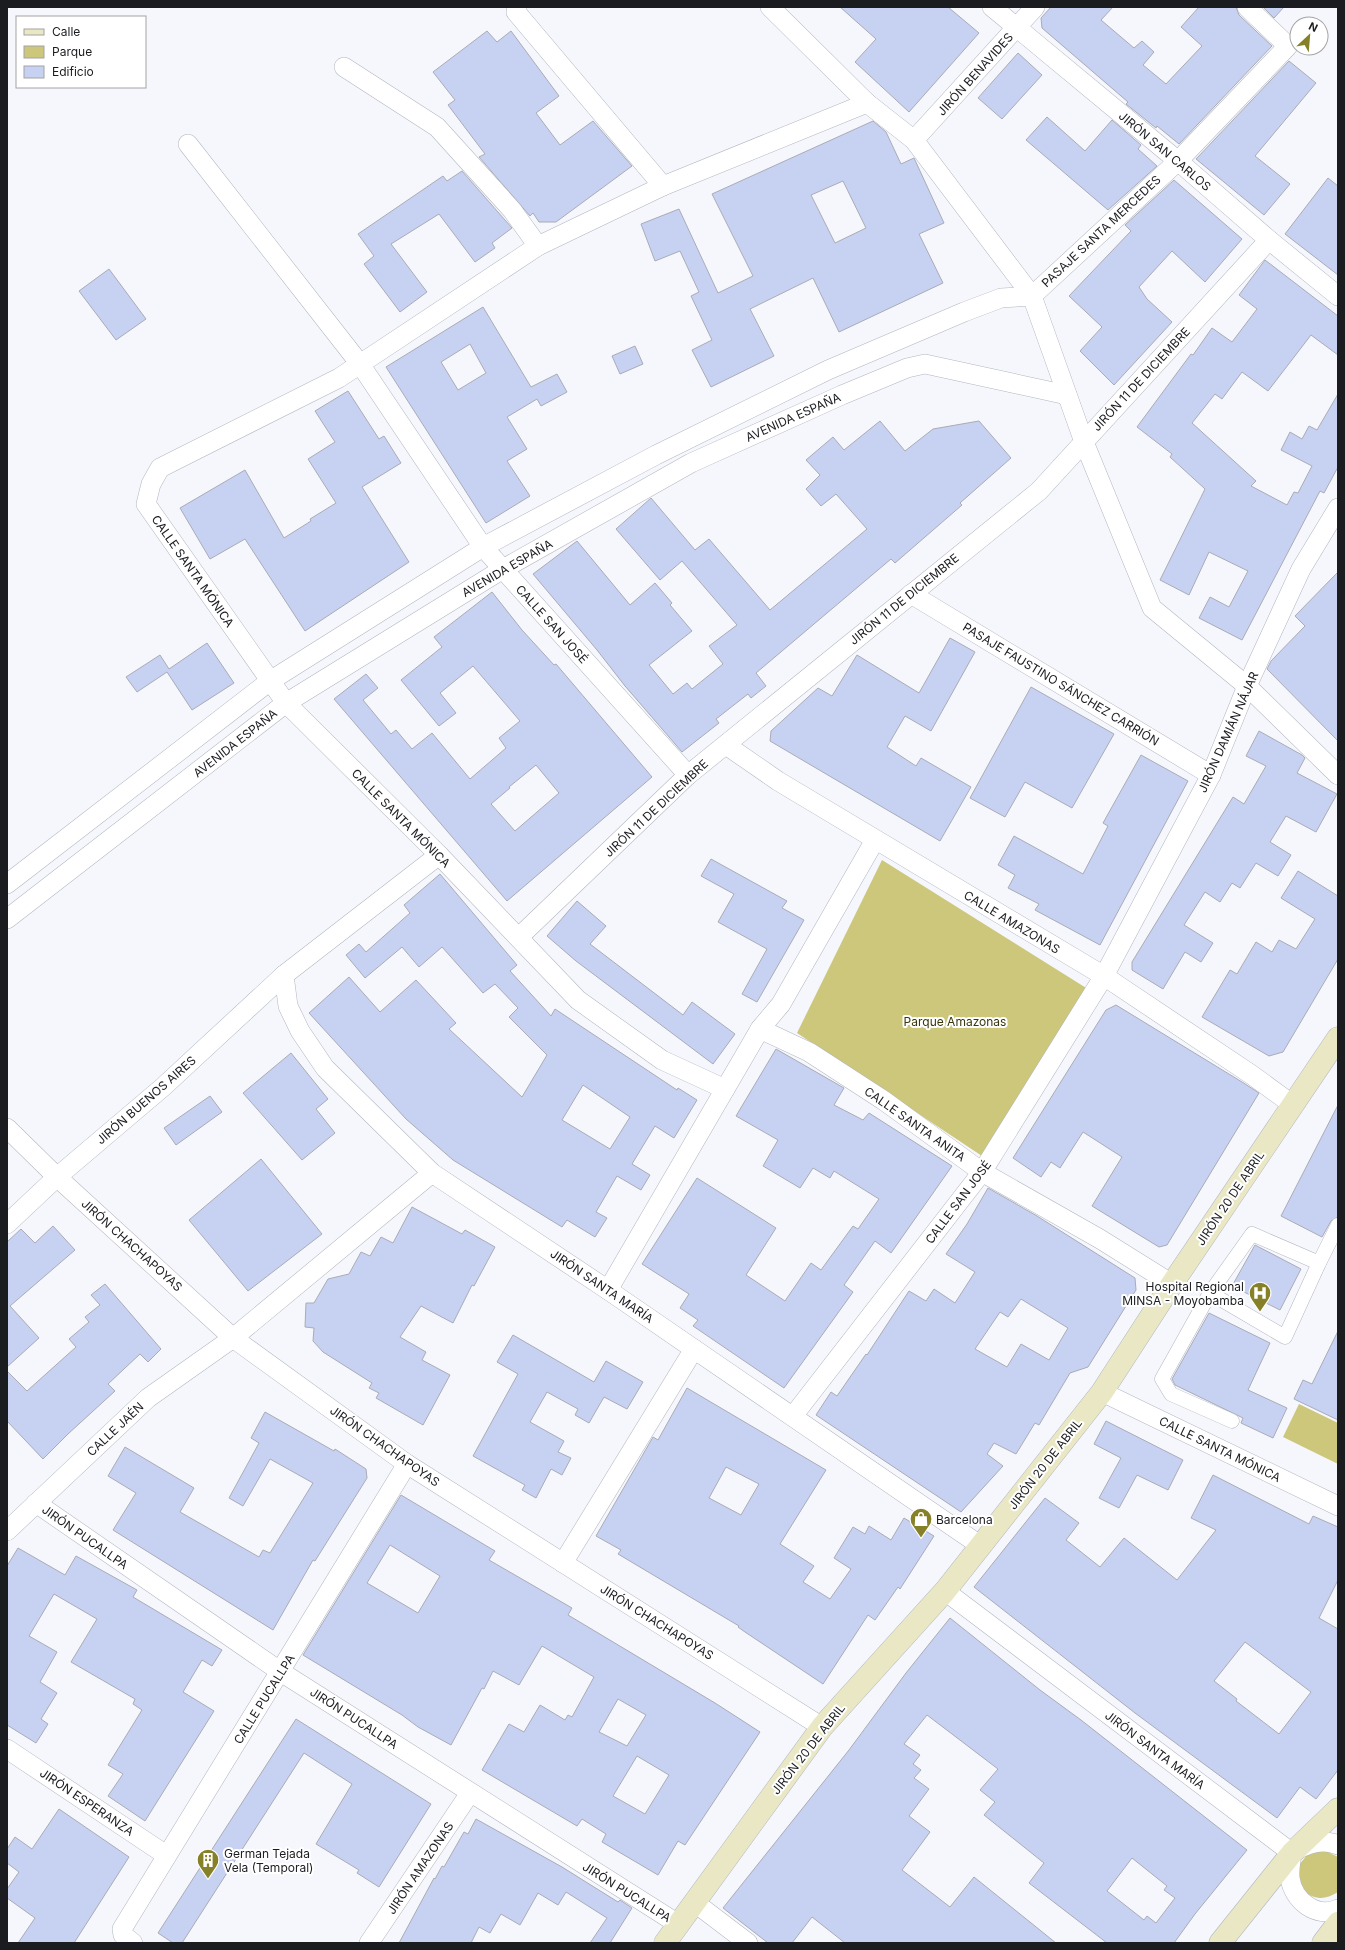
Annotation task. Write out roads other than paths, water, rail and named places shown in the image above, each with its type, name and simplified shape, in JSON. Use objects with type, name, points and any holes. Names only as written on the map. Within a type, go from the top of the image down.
[{"type":"main road","name":"JIRÓN 20 DE ABRIL","points":[[664,1943],[822,1727],[945,1591],[1102,1392],[1172,1284],[1338,1038]]},
{"type":"main road","points":[[1220,1943],[1292,1853],[1338,1809]]},
{"type":"main road","points":[[1323,1943],[1338,1923]]},
{"type":"street","points":[[517,7],[516,12],[663,186]]},
{"type":"street","points":[[770,7],[867,103],[914,140],[1032,296],[1084,442],[1152,608],[1247,686],[1338,775]]},
{"type":"street","name":"JIRÓN SAN CARLOS","points":[[992,7],[1178,160],[1269,240],[1338,296]]},
{"type":"street","name":"JIRÓN BENAVIDES","points":[[914,140],[1035,7]]},
{"type":"street","name":"PASAJE SANTA MERCEDES","points":[[1032,296],[1178,160],[1288,46],[1247,7]]},
{"type":"street","points":[[344,66],[437,126],[512,210],[538,246]]},
{"type":"street","name":"CALLE SANTA MÓNICA","points":[[725,1089],[662,1060],[578,1000],[439,855],[286,703],[146,504],[151,484],[160,468],[339,378],[538,246],[663,186],[867,103]]},
{"type":"street","name":"CALLE SAN JOSÉ","points":[[188,144],[360,364],[483,547],[688,775]]},
{"type":"street","name":"JIRÓN 11 DE DICIEMBRE","points":[[519,937],[688,775],[1039,491],[1269,240]]},
{"type":"street","name":"AVENIDA ESPAÑA","points":[[7,884],[270,681],[483,547],[696,434],[828,370],[964,312],[1001,298],[1032,296]]},
{"type":"street","name":"AVENIDA ESPAÑA","points":[[7,919],[286,703],[503,569],[691,463],[842,394],[907,368],[925,364],[1067,395]]},
{"type":"street","points":[[696,434],[708,456]]},
{"type":"street","name":"JIRÓN DAMIÁN NÁJAR","points":[[1104,976],[1211,775],[1247,686],[1301,570],[1338,508]]},
{"type":"street","name":"PASAJE FAUSTINO SÁNCHEZ CARRIÓN","points":[[911,594],[1211,775]]},
{"type":"street","name":"CALLE AMAZONAS","points":[[726,745],[778,781],[1104,976],[1252,1075],[1293,1105]]},
{"type":"street","points":[[608,1290],[760,1030],[781,1004],[875,840]]},
{"type":"street","name":"JIRÓN BUENOS AIRES","points":[[7,1224],[57,1177],[163,1087],[284,975],[439,855]]},
{"type":"street","name":"JIRÓN SANTA MARÍA","points":[[284,975],[288,1006],[300,1031],[325,1068],[432,1173],[608,1290],[981,1546]]},
{"type":"street","name":"CALLE SAN JOSÉ","points":[[793,1416],[982,1172],[1104,976]]},
{"type":"street","name":"CALLE SANTA ANITA","points":[[760,1030],[809,1052],[916,1123],[982,1172],[1100,1239],[1172,1284]]},
{"type":"street","name":"JIRÓN CHACHAPOYAS","points":[[7,1128],[57,1177],[233,1338],[407,1464],[822,1727]]},
{"type":"street","name":"CALLE JAÉN","points":[[7,1531],[148,1398],[233,1338],[432,1173]]},
{"type":"street","points":[[1210,1293],[1286,1337],[1319,1263],[1338,1225]]},
{"type":"street","points":[[1232,1421],[1171,1394],[1162,1379],[1210,1293],[1252,1234],[1319,1263]]},
{"type":"street","points":[[563,1563],[694,1349]]},
{"type":"street","name":"CALLE SANTA MÓNICA","points":[[1102,1392],[1338,1506]]},
{"type":"street","name":"CALLE PUCALLPA","points":[[128,1939],[122,1929],[166,1855],[281,1672],[407,1464]]},
{"type":"street","name":"JIRÓN PUCALLPA","points":[[36,1503],[281,1672],[678,1924]]},
{"type":"street","name":"JIRÓN SANTA MARÍA","points":[[945,1591],[1292,1853]]},
{"type":"street","name":"JIRÓN ESPERANZA","points":[[7,1749],[166,1855]]},
{"type":"street","name":"JIRÓN AMAZONAS","points":[[369,1943],[470,1793]]},
{"type":"street","points":[[1338,1845],[1328,1842],[1308,1844],[1292,1853],[1290,1866],[1290,1880],[1300,1900],[1312,1910],[1322,1913],[1338,1909]]},
{"type":"street","points":[[694,1902],[748,1943]]},
{"type":"place","name":"Hospital Regional MINSA - Moyobamba","points":[[1260,1312]]},
{"type":"place","name":"Barcelona","points":[[921,1538]]},
{"type":"place","name":"German Tejada Vela (Temporal)","points":[[208,1880]]},
{"type":"park label","name":"Parque Amazonas","points":[[955,1021]]}]
